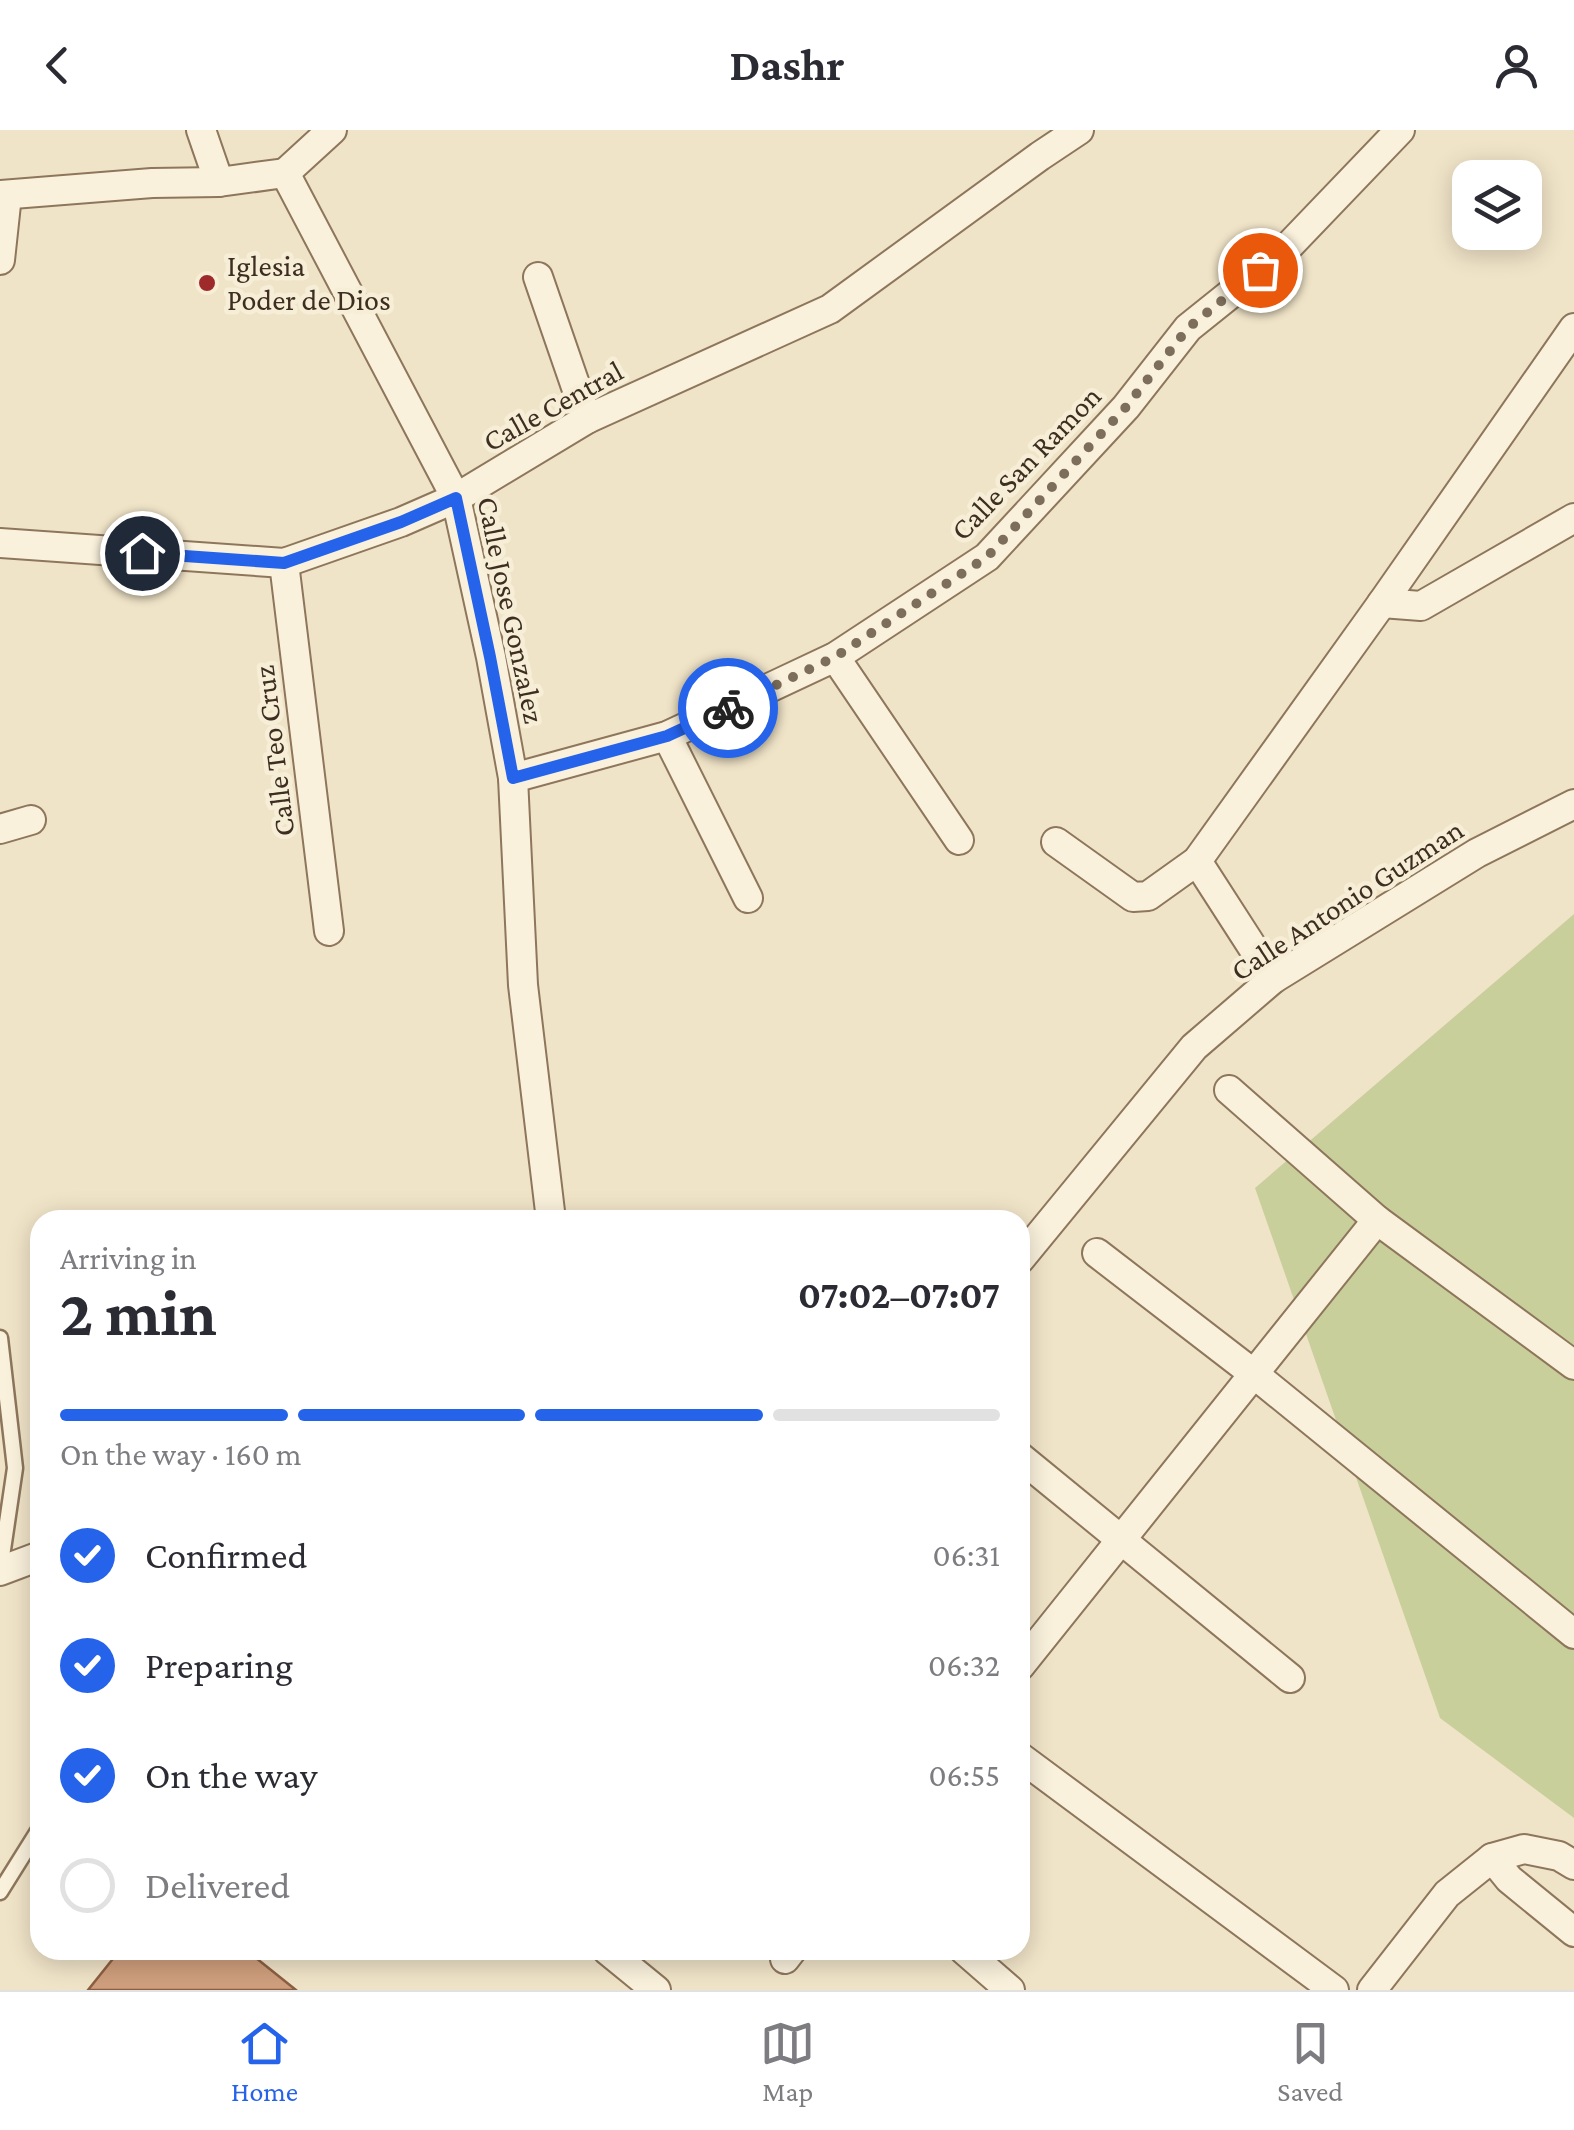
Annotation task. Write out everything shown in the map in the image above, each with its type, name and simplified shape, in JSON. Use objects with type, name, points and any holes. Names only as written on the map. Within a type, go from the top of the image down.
[{"type":"street","points":[[201,130],[219,182]]},
{"type":"street","points":[[0,260],[4,195],[219,182],[285,173],[332,130]]},
{"type":"street","name":"Calle Central","points":[[0,544],[284,563],[401,522],[456,498],[587,419],[830,309],[1079,130]]},
{"type":"street","name":"Calle San Ramon","points":[[513,778],[667,736],[835,657],[987,557],[1126,407],[1188,328],[1284,252],[1400,130]]},
{"type":"street","name":"Calle Jose Gonzalez","points":[[285,173],[456,498],[513,778],[523,984],[550,1210]]},
{"type":"street","points":[[538,277],[587,419]]},
{"type":"street","points":[[1056,842],[1133,897],[1148,896],[1197,861],[1574,328]]},
{"type":"street","points":[[1382,603],[1421,606],[1574,518]]},
{"type":"street","name":"Calle Teo Cruz","points":[[284,563],[329,931]]},
{"type":"street","points":[[835,657],[959,840]]},
{"type":"street","points":[[667,736],[748,898]]},
{"type":"street","name":"Calle Antonio Guzman","points":[[1030,1246],[1194,1047],[1273,979],[1477,853],[1574,804]]},
{"type":"street","points":[[0,829],[31,820]]},
{"type":"street","points":[[1197,861],[1273,979]]},
{"type":"street","points":[[1229,1090],[1377,1220],[1574,1365]]},
{"type":"street","points":[[1030,1653],[1377,1220]]},
{"type":"street","points":[[1096,1253],[1254,1374],[1574,1634]]},
{"type":"street","points":[[1030,1464],[1290,1678]]},
{"type":"street","points":[[0,1571],[30,1560]]},
{"type":"street","points":[[1030,1764],[1334,1990]]},
{"type":"street","points":[[1372,1990],[1448,1894],[1492,1858],[1524,1850],[1560,1856],[1574,1866]]},
{"type":"street","points":[[1492,1858],[1510,1879],[1574,1932]]},
{"type":"street","points":[[619,1960],[656,1990]]},
{"type":"street","points":[[976,1960],[1010,1990]]},
{"type":"lane","points":[[0,1338],[15,1468],[0,1571]]},
{"type":"lane","points":[[0,1892],[30,1844]]},
{"type":"green space","points":[[1574,914],[1574,1818],[1440,1718],[1255,1188]]},
{"type":"building","points":[[112,1960],[258,1960],[296,1990],[88,1990]]},
{"type":"way so far","points":[[728,708],[835,657],[987,557],[1126,407],[1188,328],[1260,270]]},
{"type":"place","name":"Iglesia Poder de Dios","points":[[207,283]]},
{"type":"route","points":[[142,553],[284,563],[401,522],[456,498],[513,778],[667,736],[728,708]]}]
